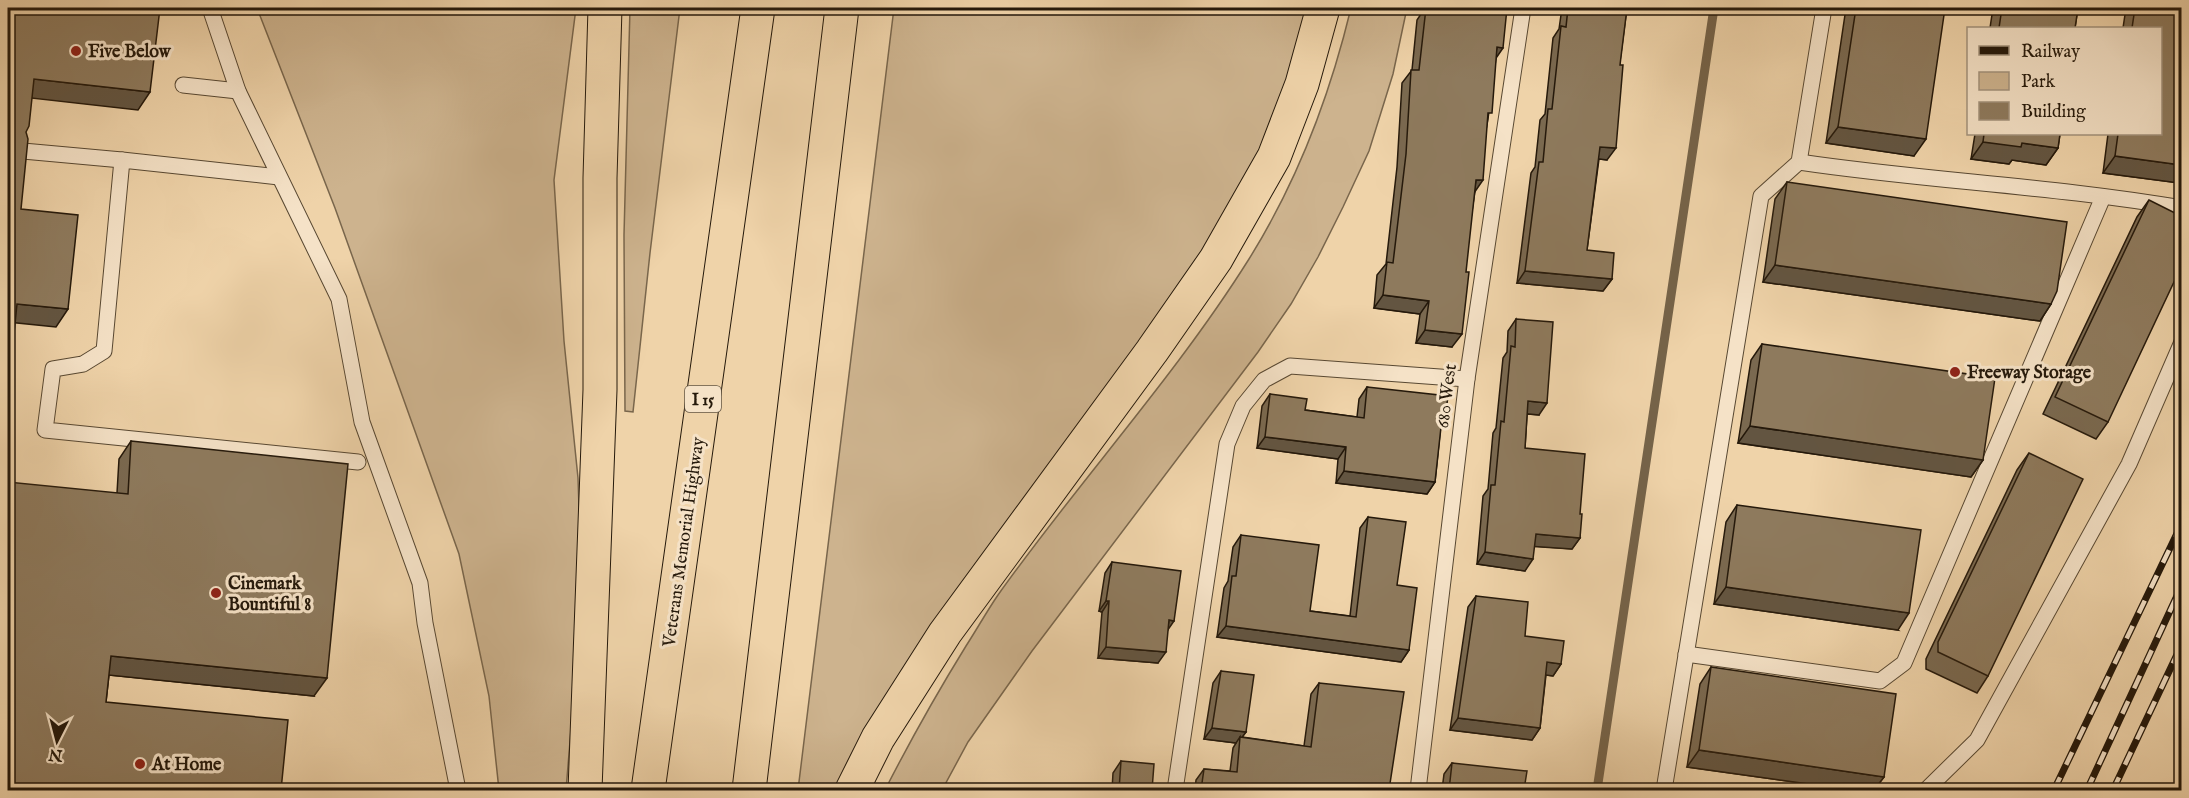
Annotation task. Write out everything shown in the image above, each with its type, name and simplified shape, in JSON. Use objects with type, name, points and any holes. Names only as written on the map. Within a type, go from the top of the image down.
[{"type":"highway","points":[[585,790],[600,390],[600,178],[605,8]]},
{"type":"highway","name":"Veterans Memorial Highway","points":[[648,790],[758,8]]},
{"type":"highway","points":[[749,790],[842,8]]},
{"type":"highway","points":[[852,790],[878,738],[945,633],[1152,351],[1216,259],[1274,157],[1302,84],[1323,8]]},
{"type":"lane","points":[[210,8],[238,91],[339,300],[362,422],[420,583],[425,623],[458,790]]},
{"type":"lane","name":"680 West","points":[[1418,790],[1467,379],[1523,8]]},
{"type":"lane","points":[[1664,790],[1761,196],[1799,162],[1824,8]]},
{"type":"lane","points":[[183,86],[238,91]]},
{"type":"lane","points":[[23,151],[279,177]]},
{"type":"lane","points":[[122,160],[104,351],[83,364],[53,369],[45,430],[358,462]]},
{"type":"lane","points":[[1799,162],[2181,208]]},
{"type":"lane","points":[[1686,654],[1880,681],[1904,663],[2103,197]]},
{"type":"lane","points":[[1926,790],[1977,740],[2129,464],[2181,342]]},
{"type":"lane","points":[[1175,790],[1227,444],[1243,406],[1264,380],[1290,366],[1467,379]]},
{"type":"green space","points":[[257,8],[576,8],[554,180],[564,341],[578,478],[582,597],[566,790],[499,790],[489,696],[459,554],[335,208]]},
{"type":"green space","points":[[630,8],[680,8],[633,412],[625,411],[624,235]]},
{"type":"green space","points":[[894,8],[1312,8],[1273,131],[1222,233],[852,756],[835,790],[798,790]]},
{"type":"green space","points":[[1351,8],[1407,8],[1393,74],[1369,151],[1318,257],[1291,304],[1258,352],[1032,651],[968,742],[942,790],[885,790],[934,699],[998,595],[1190,345],[1249,259],[1297,169],[1333,73]]},
{"type":"building","points":[[8,8],[160,8],[150,92],[34,79],[29,126],[26,132],[28,139],[21,209],[78,215],[68,309],[17,304],[8,392]]},
{"type":"building","points":[[1426,8],[1507,8],[1503,48],[1497,47],[1492,113],[1488,113],[1483,180],[1476,180],[1462,334],[1425,330],[1429,301],[1383,295],[1387,262],[1393,263],[1406,154],[1411,70],[1419,70]]},
{"type":"building","points":[[1568,8],[1627,8],[1620,65],[1623,65],[1616,148],[1600,147],[1587,250],[1614,253],[1612,279],[1525,271],[1539,162],[1543,162],[1548,109],[1552,109],[1561,26],[1566,27]]},
{"type":"building","points":[[1856,8],[1945,8],[1926,139],[1838,127]]},
{"type":"building","points":[[2002,8],[2078,8],[2075,27],[1999,27]]},
{"type":"building","points":[[2135,8],[2181,8],[2181,165],[2115,156],[2118,135],[2162,135],[2162,27],[2132,27]]},
{"type":"building","points":[[1984,135],[2060,135],[2058,148],[2022,143],[2021,147],[1983,142]]},
{"type":"building","points":[[1787,182],[2067,222],[2057,291],[2051,304],[1775,265]]},
{"type":"building","points":[[2149,200],[2181,216],[2181,267],[2108,422],[2055,397]]},
{"type":"building","points":[[1516,319],[1553,322],[1547,403],[1528,401],[1525,448],[1585,454],[1580,538],[1536,534],[1533,559],[1485,552],[1491,485],[1495,485],[1511,346],[1515,347]]},
{"type":"building","points":[[1762,344],[1995,378],[1983,460],[1750,426]]},
{"type":"building","points":[[1367,387],[1448,396],[1445,419],[1442,418],[1435,482],[1344,471],[1346,447],[1265,437],[1270,394],[1307,399],[1305,410],[1364,418]]},
{"type":"building","points":[[131,441],[348,464],[327,678],[111,656],[106,702],[288,720],[281,790],[8,790],[8,482],[128,494]]},
{"type":"building","points":[[2029,453],[2083,479],[1988,676],[1938,652],[1938,642]]},
{"type":"building","points":[[1737,505],[1921,530],[1909,613],[1726,587]]},
{"type":"building","points":[[1368,517],[1406,522],[1397,585],[1417,588],[1409,650],[1226,626],[1232,576],[1236,576],[1241,535],[1319,545],[1310,611],[1356,617]]},
{"type":"building","points":[[1112,562],[1181,571],[1174,621],[1169,620],[1166,652],[1106,647],[1109,601],[1106,601]]},
{"type":"building","points":[[1476,596],[1528,602],[1525,636],[1564,641],[1561,664],[1547,662],[1540,728],[1458,718]]},
{"type":"building","points":[[1711,667],[1896,694],[1884,777],[1699,750]]},
{"type":"building","points":[[1221,671],[1254,675],[1246,732],[1212,728]]},
{"type":"building","points":[[1319,683],[1404,692],[1389,790],[1305,790],[1270,786],[1269,790],[1201,790],[1204,769],[1237,772],[1240,737],[1311,747]]},
{"type":"building","points":[[1121,761],[1154,764],[1152,790],[1119,790]]},
{"type":"building","points":[[1452,763],[1527,771],[1524,790],[1449,790]]},
{"type":"waterway","points":[[1597,790],[1714,8]]},
{"type":"railway","points":[[2054,790],[2182,523]]},
{"type":"railway","points":[[2087,790],[2182,585]]},
{"type":"railway","points":[[2113,790],[2182,644]]},
{"type":"railway","points":[[2180,790],[2182,784]]},
{"type":"place","name":"Five Below","points":[[76,51]]},
{"type":"place","name":"Freeway Storage","points":[[1955,372]]},
{"type":"place","name":"Cinemark Bountiful 8","points":[[216,593]]},
{"type":"place","name":"At Home","points":[[140,764]]}]
